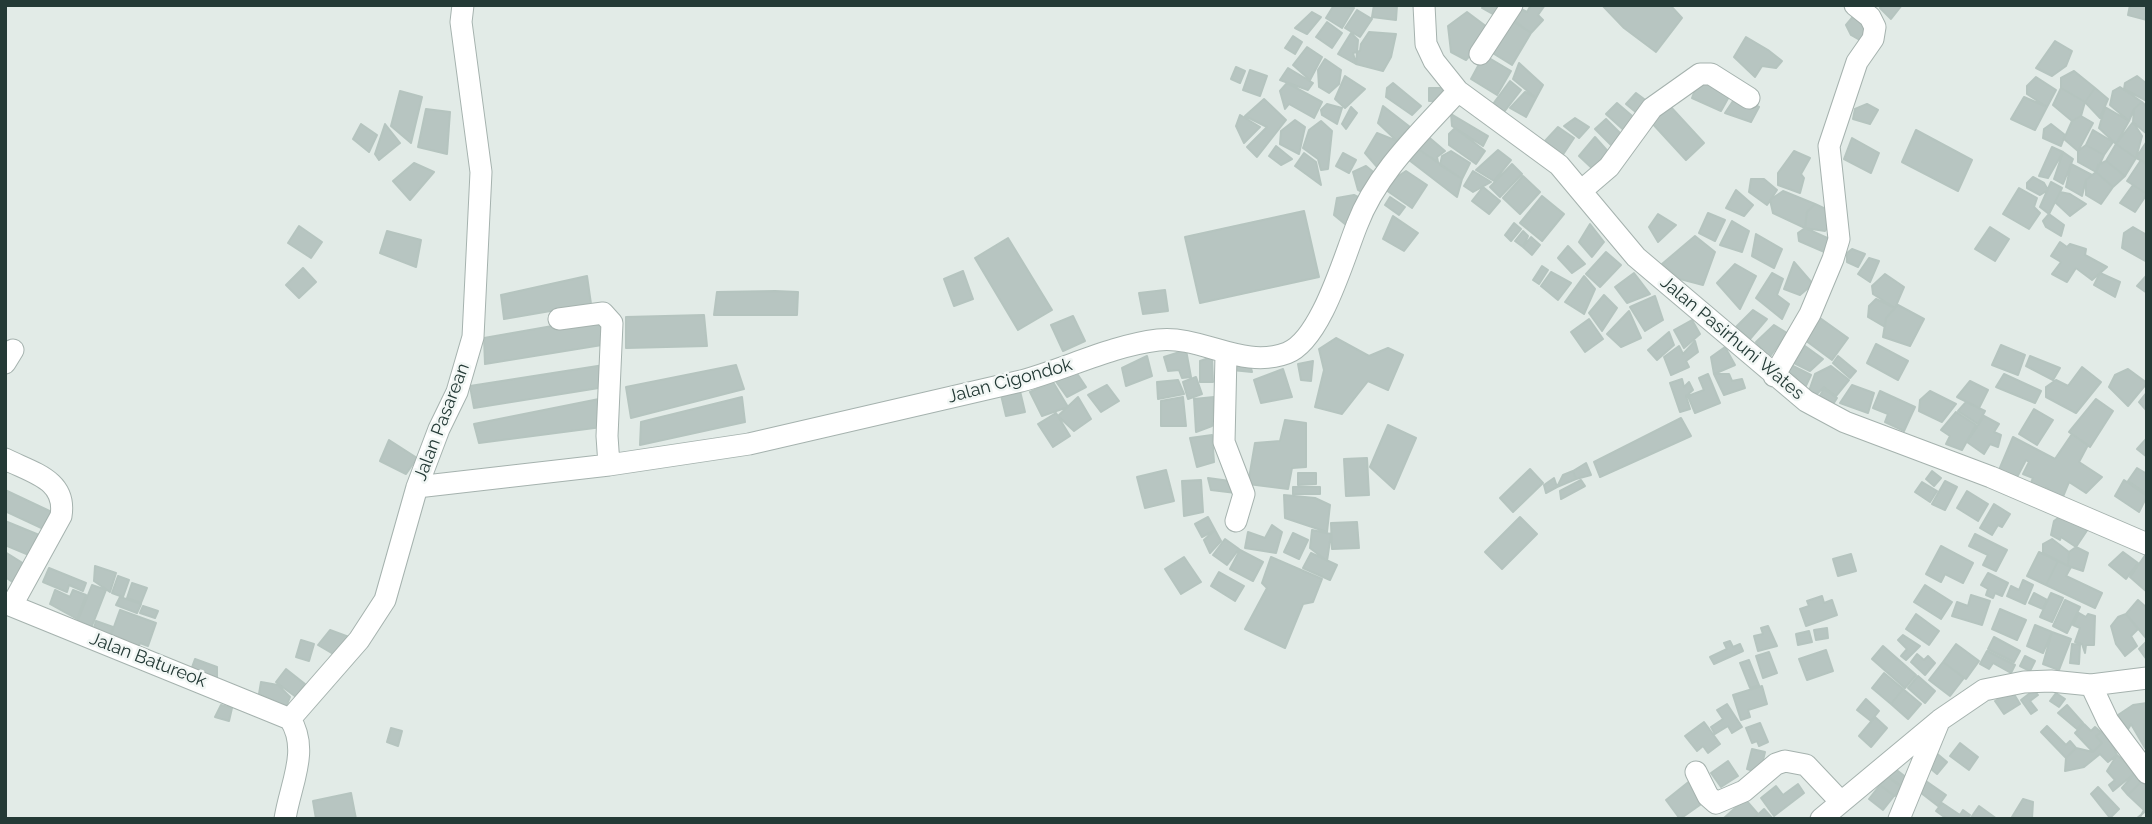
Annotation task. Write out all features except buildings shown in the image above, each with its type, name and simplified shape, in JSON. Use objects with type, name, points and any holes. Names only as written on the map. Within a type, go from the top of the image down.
[{"type":"street","name":"Jalan Pasarean","points":[[290,719],[359,640],[385,600],[417,486],[457,392],[473,337],[481,172],[461,22],[463,5]]},
{"type":"street","name":"Jalan Pasirhuni Wates","points":[[1424,5],[1426,44],[1434,61],[1458,91],[1559,165],[1636,257],[1806,401],[1845,422],[1991,477],[2147,544]]},
{"type":"street","points":[[1480,54],[1512,5]]},
{"type":"street","points":[[1774,376],[1810,314],[1839,239],[1829,146],[1857,62],[1872,39],[1875,27],[1870,18],[1855,5]]},
{"type":"street","points":[[1581,191],[1609,167],[1652,108],[1700,74],[1711,74],[1749,98]]},
{"type":"street","name":"Jalan Cigondok","points":[[417,486],[609,465],[749,444],[868,418],[1059,370],[1092,356],[1157,340],[1185,340],[1226,355],[1287,353],[1298,346],[1316,323],[1342,269],[1357,223],[1378,186],[1422,129],[1458,91]]},
{"type":"street","points":[[559,318],[603,313],[612,323],[607,436],[609,465]]},
{"type":"street","points":[[1226,355],[1224,442],[1244,494],[1236,521]]},
{"type":"street","points":[[5,459],[54,485],[62,495],[63,504],[61,516],[9,604]]},
{"type":"street","name":"Jalan Batureok","points":[[9,604],[290,719]]},
{"type":"street","points":[[1821,819],[1967,699],[2000,686],[2051,681],[2091,685],[2147,678]]},
{"type":"street","points":[[2091,685],[2108,721],[2147,773]]},
{"type":"street","points":[[285,819],[290,789],[300,758],[297,730],[290,719]]},
{"type":"street","points":[[1899,819],[1940,720]]},
{"type":"street","points":[[1696,772],[1708,796],[1716,803],[1744,791],[1780,762],[1796,762],[1813,770],[1841,802]]}]
